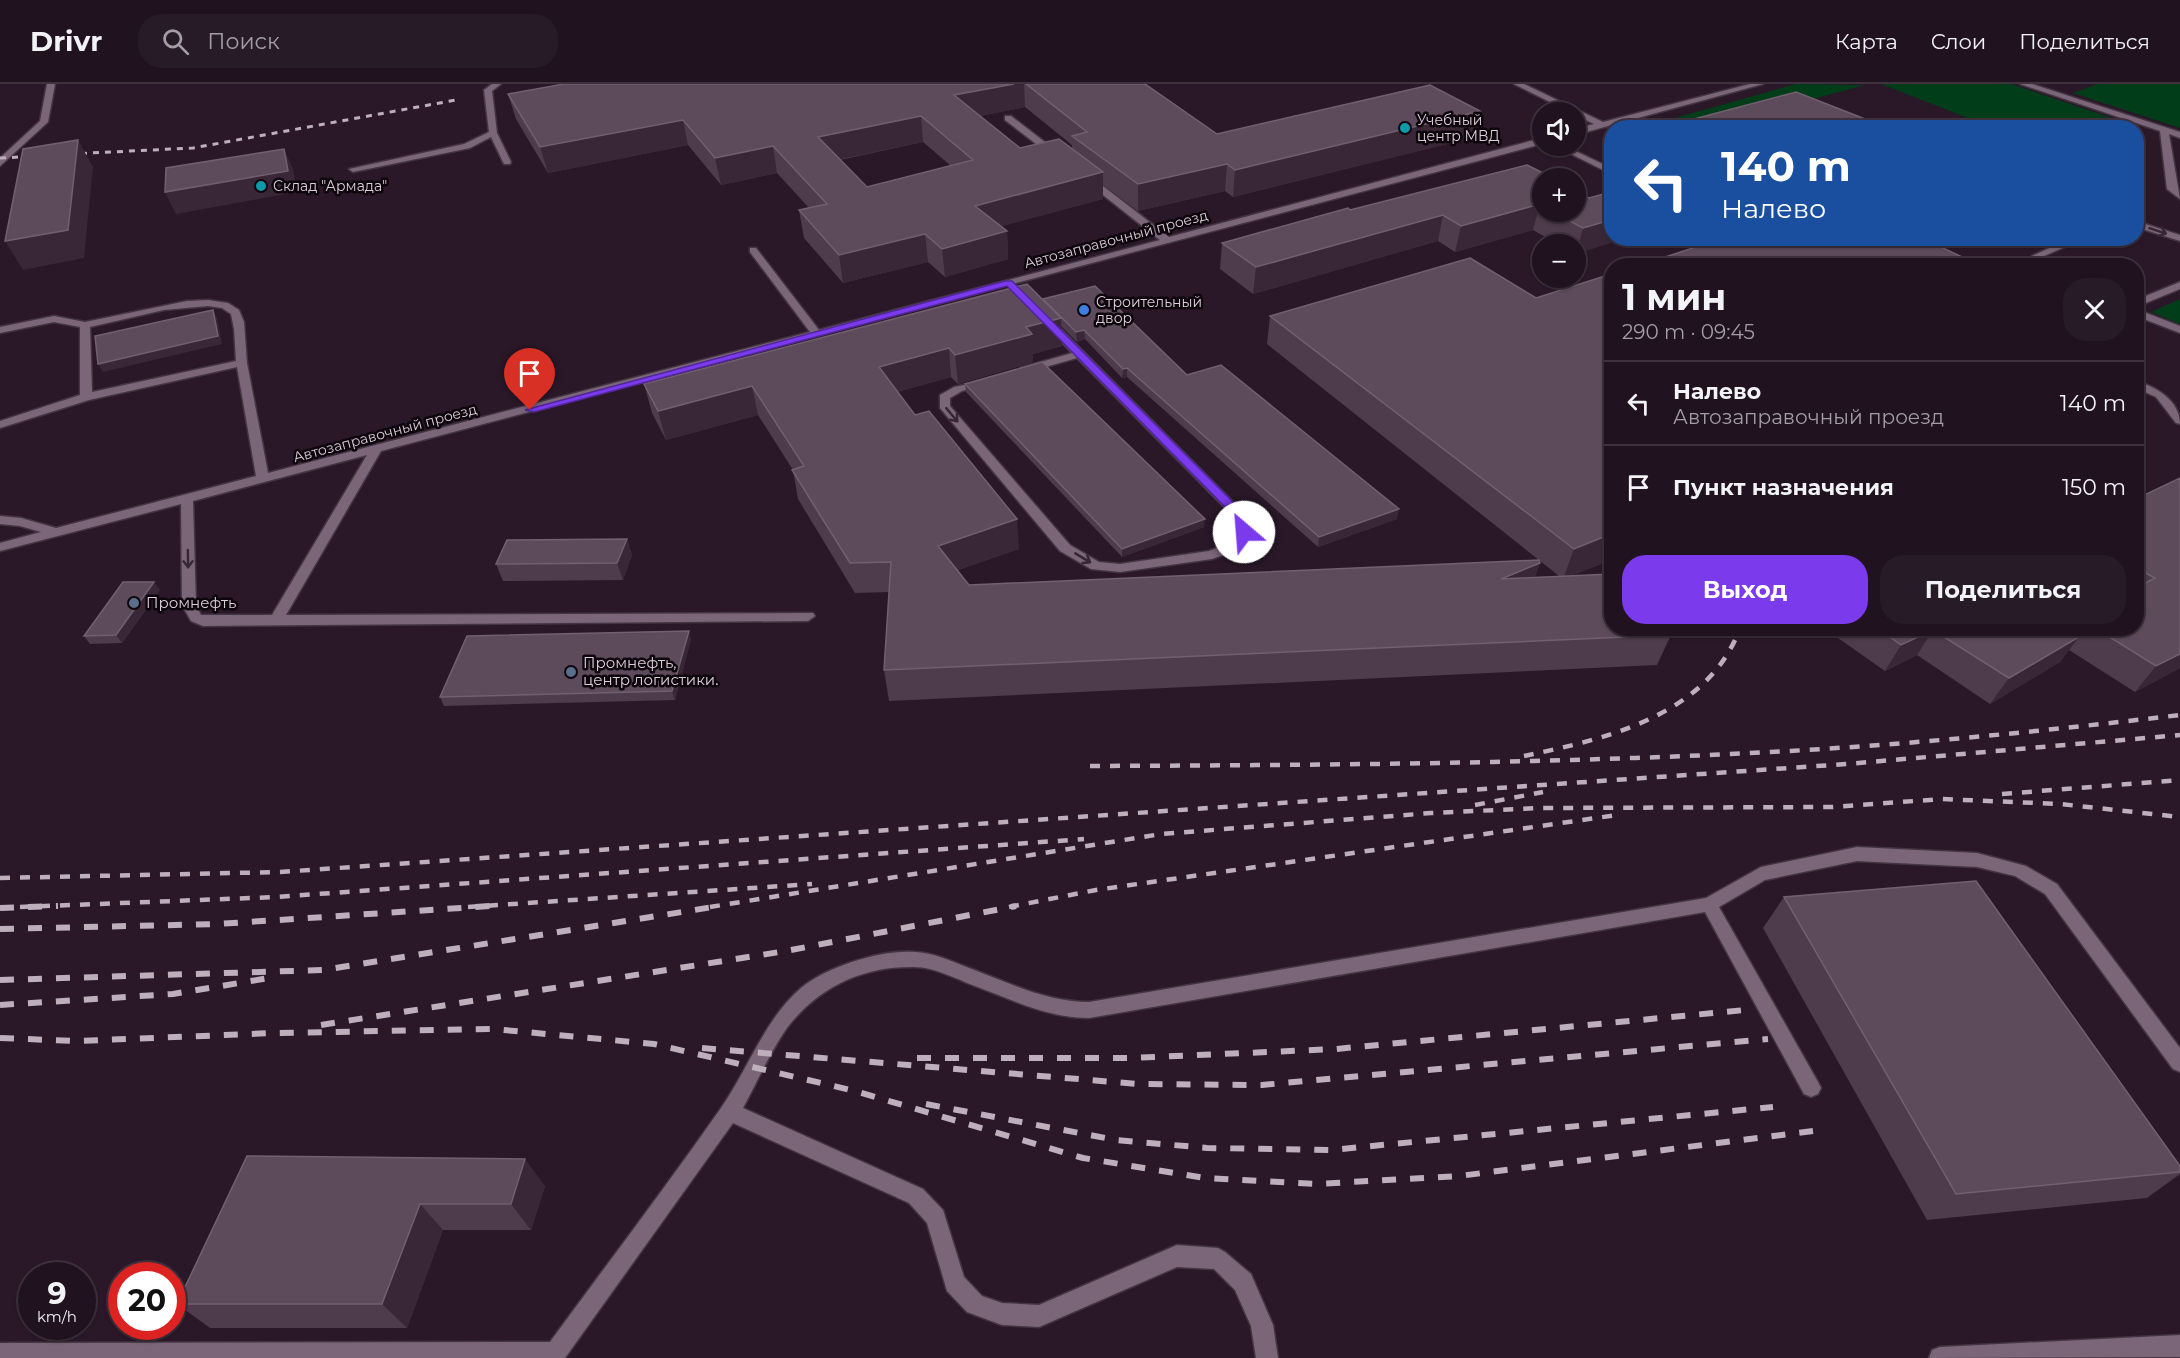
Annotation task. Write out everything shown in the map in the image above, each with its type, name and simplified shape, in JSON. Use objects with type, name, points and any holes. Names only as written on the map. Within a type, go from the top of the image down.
[{"type":"street","points":[[0,163],[44,122],[51,84]]},
{"type":"street","points":[[497,84],[488,90],[493,133],[507,162]]},
{"type":"street","points":[[1518,84],[1602,125]]},
{"type":"street","points":[[1621,120],[1760,84]]},
{"type":"street","points":[[2024,84],[2134,120]]},
{"type":"street","points":[[1008,118],[1065,161]]},
{"type":"street","points":[[2144,123],[2180,135]]},
{"type":"street","points":[[1586,129],[1602,125]]},
{"type":"street","points":[[2164,130],[2172,189],[2180,196]]},
{"type":"street","points":[[353,169],[467,146],[493,133]]},
{"type":"street","name":"Автозаправочный проезд","points":[[0,547],[817,334],[1012,287],[1167,241],[1532,144]]},
{"type":"street","points":[[1580,156],[1604,168]]},
{"type":"street","points":[[1074,169],[1167,241]]},
{"type":"street","points":[[2144,227],[2180,238]]},
{"type":"street","points":[[2040,258],[2037,256],[2061,246]]},
{"type":"street","points":[[753,249],[817,334]]},
{"type":"street","points":[[2144,301],[2180,285]]},
{"type":"street","points":[[0,330],[54,319],[85,325],[194,302],[222,304],[232,308],[237,315],[249,413],[263,480]]},
{"type":"street","points":[[991,380],[958,389],[944,397],[944,406],[1065,548],[1096,566],[1120,568],[1212,555],[1234,546],[1244,532],[1239,515],[1039,314]]},
{"type":"street","points":[[2144,315],[2180,330]]},
{"type":"street","points":[[85,325],[86,397]]},
{"type":"street","points":[[1013,373],[1079,354]]},
{"type":"street","points":[[0,425],[86,397],[242,363]]},
{"type":"street","points":[[2144,388],[2160,395],[2180,421]]},
{"type":"street","points":[[276,620],[375,451]]},
{"type":"street","points":[[187,500],[189,605],[196,618],[203,621],[808,616]]},
{"type":"street","points":[[0,519],[21,522],[57,533]]},
{"type":"street","points":[[0,1354],[554,1355],[730,1112],[782,1020],[808,993],[835,975],[867,964],[915,959],[939,964],[1043,1004],[1067,1010],[1089,1010],[1709,904],[1761,874],[1857,854],[1977,860],[2020,871],[2051,889],[2180,1063]]},
{"type":"street","points":[[1709,904],[1811,1088]]},
{"type":"street","points":[[730,1112],[916,1196],[936,1216],[955,1283],[975,1304],[1002,1314],[1040,1316],[1177,1256],[1218,1259],[1243,1282],[1262,1325],[1267,1358]]},
{"type":"street","points":[[1940,1358],[2180,1346]]},
{"type":"green space","points":[[1796,84],[1865,85],[1799,103],[1834,120],[1668,120]]},
{"type":"green space","points":[[1881,84],[2011,84],[2117,120],[1973,120]]},
{"type":"green space","points":[[2098,84],[2180,84],[2180,128],[2073,93]]},
{"type":"green space","points":[[2180,299],[2180,324],[2151,312]]},
{"type":"building","points":[[564,84],[1014,84],[954,95],[1020,148],[1059,139],[1103,172],[975,206],[1007,231],[942,249],[925,234],[839,255],[799,210],[827,204],[773,146],[715,158],[683,120],[540,147],[508,94]],"holes":[[[921,116],[973,160],[867,187],[818,137]]]},
{"type":"building","points":[[1026,84],[1145,84],[1217,134],[1430,85],[1480,111],[1235,170],[1227,164],[1138,184],[1072,136],[1087,132]]},
{"type":"building","points":[[1796,92],[1865,119],[1862,120],[1690,120]]},
{"type":"building","points":[[78,140],[68,230],[5,241],[23,149]]},
{"type":"building","points":[[284,149],[288,171],[165,192],[166,168]]},
{"type":"building","points":[[1527,165],[1533,168],[1532,206],[1461,226],[1443,215],[1256,267],[1222,243],[1348,208],[1350,210]]},
{"type":"building","points":[[1604,194],[1604,222],[1583,228],[1572,222],[1586,222],[1586,196],[1589,198]]},
{"type":"building","points":[[1699,246],[1939,246],[1964,258],[1662,258]]},
{"type":"building","points":[[1470,258],[1536,298],[1567,288],[1586,288],[1586,282],[1604,276],[1604,537],[1574,549],[1270,316]]},
{"type":"building","points":[[1027,284],[1061,318],[1026,327],[1032,334],[955,355],[949,348],[879,367],[915,415],[929,411],[1017,519],[938,546],[969,585],[1539,560],[1540,563],[1501,579],[1604,574],[1604,636],[1649,636],[884,670],[891,562],[850,563],[792,470],[804,466],[752,386],[658,411],[644,384]]},
{"type":"building","points":[[1095,286],[1187,375],[1221,365],[1399,509],[1319,537],[1127,368],[1123,369],[1084,330],[1076,332],[1043,299]]},
{"type":"building","points":[[213,310],[218,336],[98,364],[95,336]]},
{"type":"building","points":[[1042,362],[1205,519],[1122,549],[965,384]]},
{"type":"building","points":[[2180,478],[2180,654],[2156,666],[2108,636],[2144,636],[2144,584],[2155,578],[2144,572],[2144,495]]},
{"type":"building","points":[[627,539],[617,563],[496,564],[507,540]]},
{"type":"building","points":[[123,582],[154,582],[116,635],[84,636]]},
{"type":"building","name":"Промнефть, центр логистики.","points":[[689,631],[672,691],[440,697],[467,636]]},
{"type":"building","points":[[1888,636],[1920,636],[1901,645]]},
{"type":"building","points":[[1942,636],[2079,637],[2009,678]]},
{"type":"building","points":[[1976,881],[2180,1166],[2180,1172],[1956,1194],[1784,897]]},
{"type":"building","points":[[247,1156],[525,1159],[511,1204],[420,1204],[382,1304],[186,1304],[186,1285]]},
{"type":"railway","points":[[69,154],[193,148],[456,100]]},
{"type":"railway","points":[[0,158],[39,156]]},
{"type":"railway","points":[[1524,756],[1620,731],[1650,719],[1679,703],[1704,683],[1725,658],[1736,636]]},
{"type":"railway","points":[[1090,766],[1430,763],[1685,756],[1924,741],[2180,715]]},
{"type":"railway","points":[[0,878],[280,872],[1847,764],[2180,735]]},
{"type":"railway","points":[[2002,794],[2180,780]]},
{"type":"railway","points":[[1475,805],[1543,792]]},
{"type":"railway","points":[[710,907],[1161,834],[1431,813],[1541,808],[1833,807],[1942,799],[2060,804],[2180,817]]},
{"type":"railway","points":[[1009,907],[1096,890],[1617,815]]},
{"type":"railway","points":[[20,907],[276,897],[1084,839]]},
{"type":"railway","points":[[468,907],[812,884]]},
{"type":"railway","points":[[0,908],[58,906]]},
{"type":"railway","points":[[0,929],[218,924],[490,906]]},
{"type":"railway","points":[[0,980],[323,970],[719,906]]},
{"type":"railway","points":[[321,1025],[786,951],[1016,906]]},
{"type":"railway","points":[[0,1005],[173,994],[269,978]]},
{"type":"railway","points":[[917,1058],[1130,1058],[1336,1049],[1745,1010]]},
{"type":"railway","points":[[0,1038],[77,1041],[275,1033],[493,1029],[654,1044],[855,1091],[1083,1158],[1205,1178],[1316,1184],[1459,1176],[1813,1131]]},
{"type":"railway","points":[[702,1048],[1138,1084],[1262,1085],[1768,1039]]},
{"type":"railway","points":[[926,1104],[1116,1140],[1207,1148],[1331,1150],[1773,1107]]},
{"type":"place","name":"Учебный центр МВД","points":[[1405,128]]},
{"type":"place","name":"Склад \"Армада\"","points":[[261,186]]},
{"type":"place","name":"Строительный двор","points":[[1084,310]]},
{"type":"place","name":"Промнефть","points":[[134,603]]},
{"type":"place","name":"Промнефть, центр логистики.","points":[[571,672]]},
{"type":"route","points":[[530,410],[1009,283],[1239,515],[1244,532]]}]
